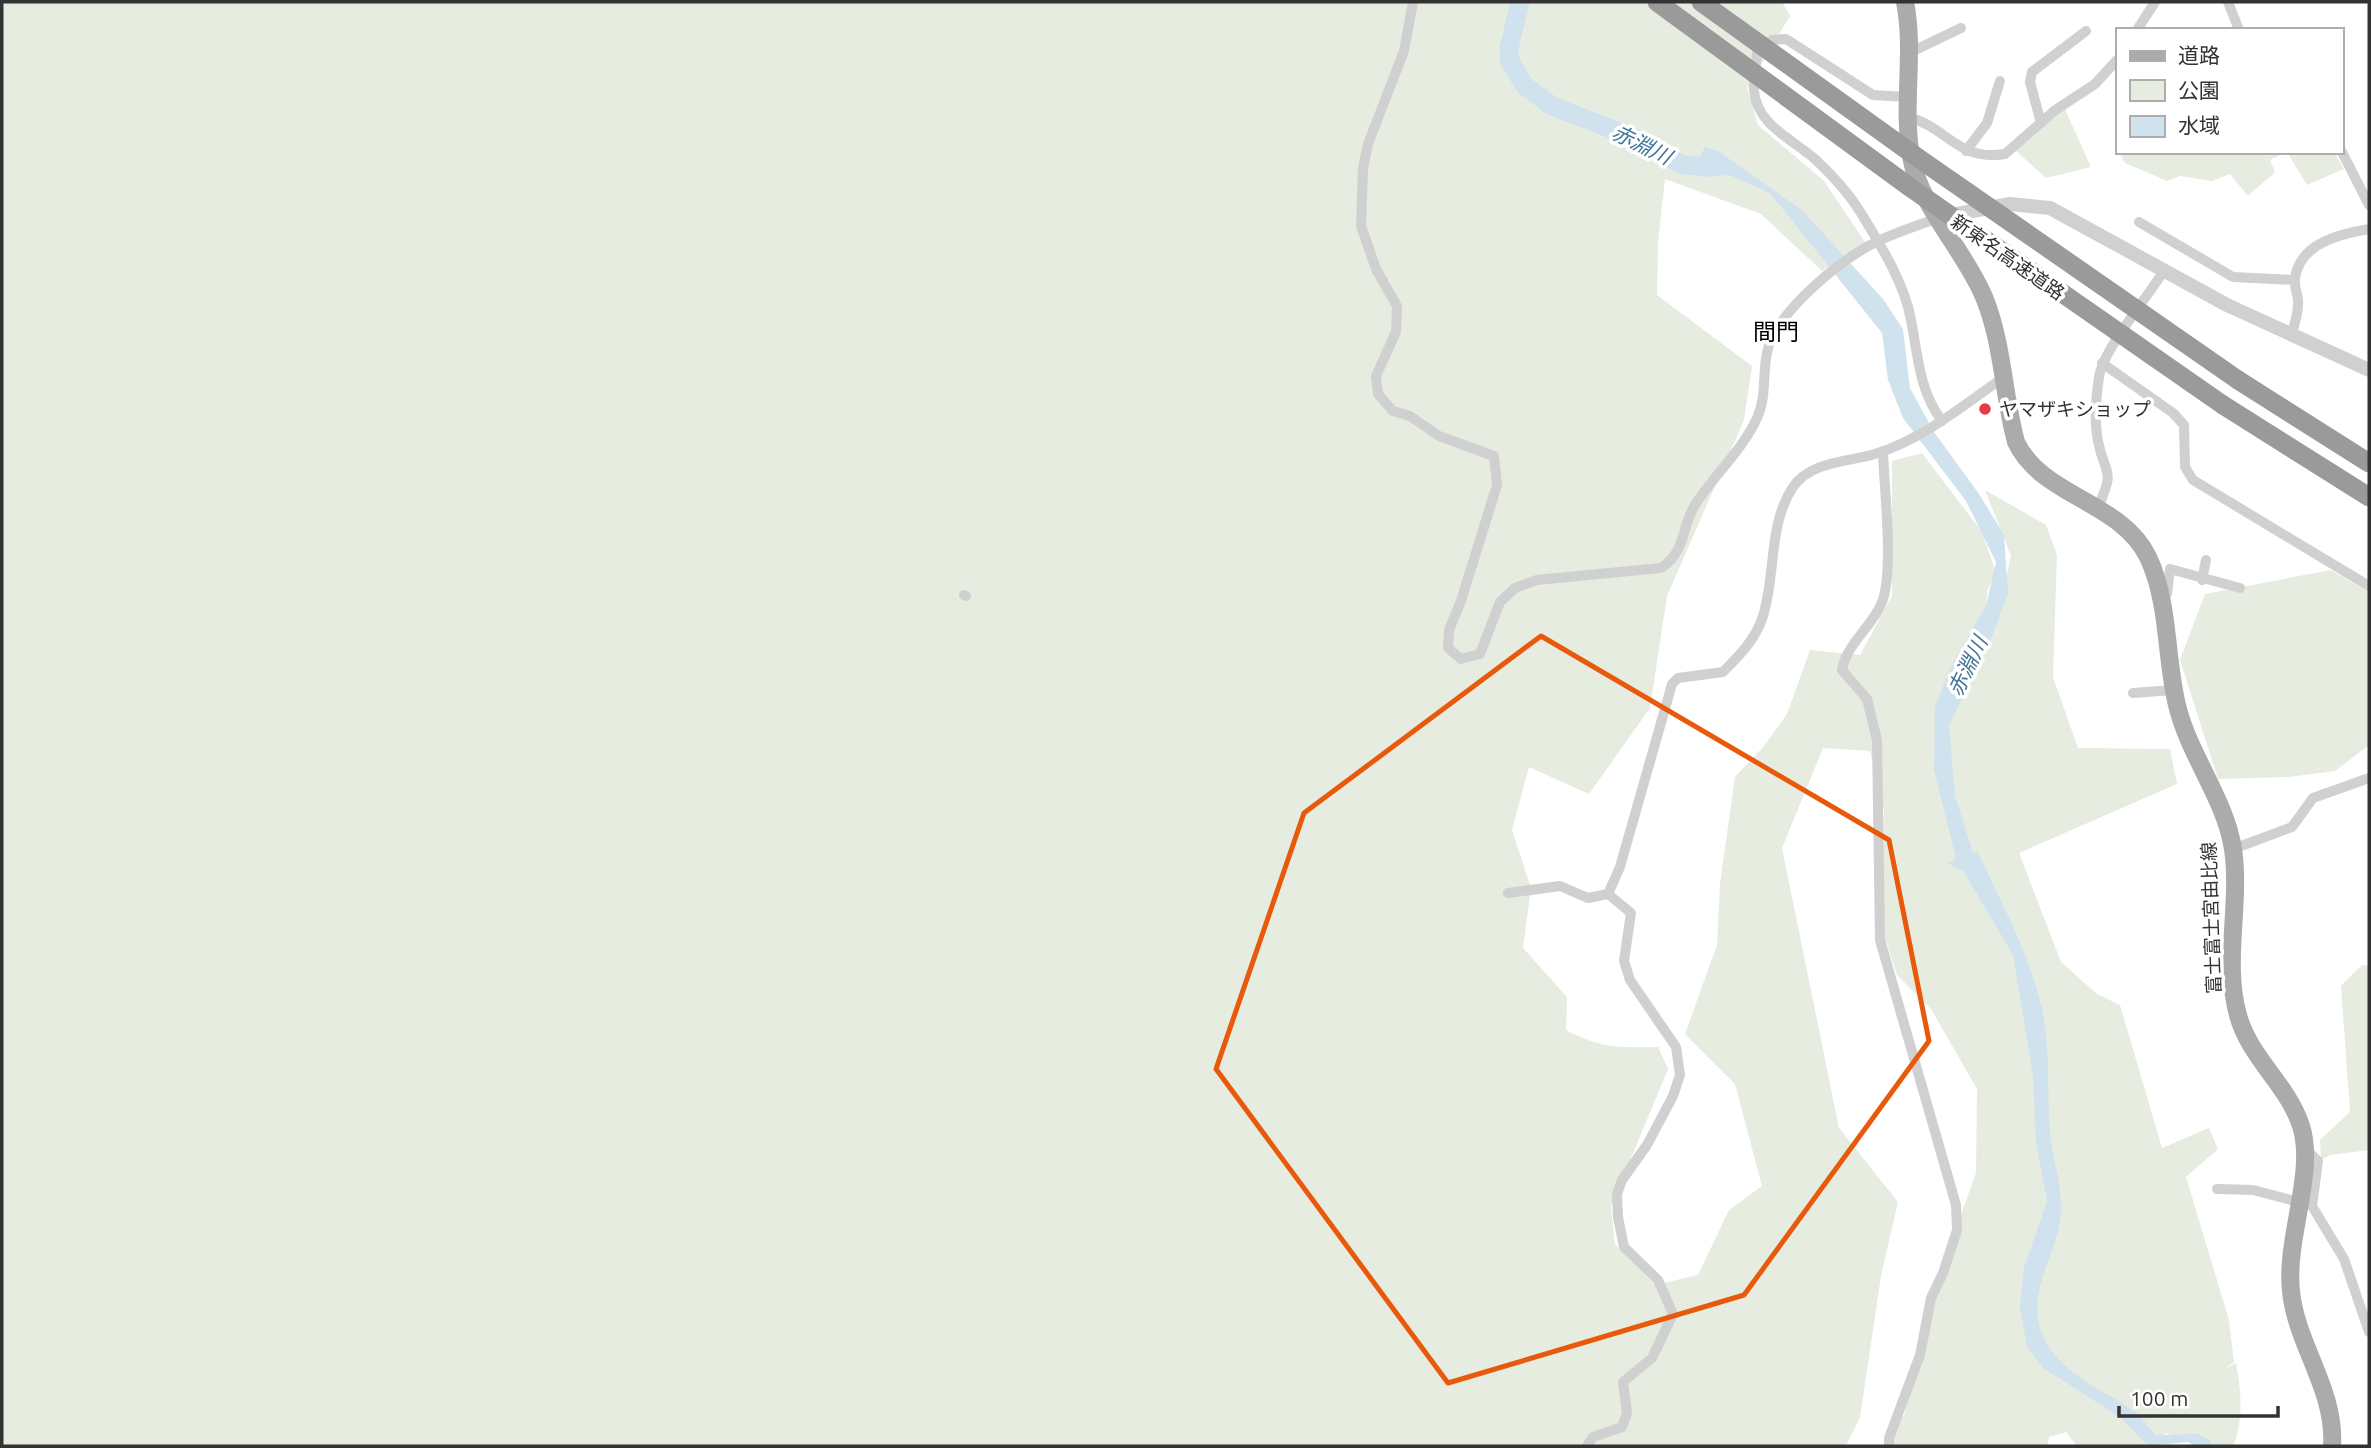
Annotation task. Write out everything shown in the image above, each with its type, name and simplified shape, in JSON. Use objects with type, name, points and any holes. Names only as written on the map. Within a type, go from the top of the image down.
[{"type":"highway","name":"新東名高速道路","points":[[1657,2],[1911,188],[2223,405],[2369,497]]},
{"type":"highway","name":"新東名高速道路","points":[[1701,2],[1921,160],[2238,380],[2369,463]]},
{"type":"main road","name":"富士富士宮由比線","points":[[1905,2],[1909,53],[1907,117],[1911,157],[1920,186],[1956,243],[1985,299],[2004,377],[2012,426],[2024,458],[2040,473],[2098,507],[2126,530],[2147,554],[2156,576],[2173,690],[2183,724],[2225,818],[2233,849],[2233,983],[2238,1017],[2249,1042],[2295,1111],[2305,1148],[2291,1248],[2291,1293],[2328,1407],[2332,1446]]},
{"type":"street","points":[[1413,2],[1404,51],[1368,144],[1363,168],[1361,226],[1376,269],[1397,306],[1396,332],[1376,376],[1378,394],[1393,411],[1410,416],[1439,436],[1494,456],[1498,470],[1497,485],[1449,629],[1448,648],[1461,659],[1480,654],[1500,602],[1515,588],[1537,580],[1661,568],[1675,558],[1694,507],[1747,438],[1758,415],[1764,393],[1767,352],[1775,328],[1792,305],[1877,242],[1938,218],[2010,204],[2050,208],[2069,215],[2163,272],[2369,370]]},
{"type":"street","points":[[2138,28],[2155,2]]},
{"type":"street","points":[[2228,2],[2238,28]]},
{"type":"street","points":[[1909,53],[1961,28]]},
{"type":"street","points":[[2041,122],[2030,82],[2032,72],[2086,31]]},
{"type":"street","points":[[1907,97],[1873,95],[1786,39],[1772,40],[1757,52],[1754,93],[1771,127],[1816,160],[1859,211],[1899,279],[1911,319],[1914,351],[1938,422]]},
{"type":"street","points":[[1907,117],[1926,125],[1966,151],[1989,157],[2005,154],[2053,111],[2095,84],[2116,61]]},
{"type":"street","points":[[1966,151],[1991,122],[2000,81]]},
{"type":"street","points":[[2343,154],[2351,175],[2369,205]]},
{"type":"street","points":[[2139,222],[2233,277],[2295,280]]},
{"type":"street","points":[[2292,333],[2298,304],[2295,280],[2300,262],[2318,244],[2344,233],[2369,229]]},
{"type":"street","points":[[2098,507],[2108,485],[2109,471],[2098,442],[2096,415],[2102,363],[2163,272]]},
{"type":"street","points":[[2102,363],[2173,413],[2184,425],[2185,467],[2193,480],[2369,586]]},
{"type":"street","points":[[1608,894],[1620,867],[1672,684],[1678,678],[1723,672],[1751,641],[1763,617],[1779,521],[1794,485],[1828,464],[1883,451],[1911,437],[2004,377]]},
{"type":"street","points":[[1883,451],[1886,546],[1884,596],[1867,630],[1843,661],[1842,670],[1867,699],[1877,740],[1875,754],[1880,940],[1956,1205],[1956,1230],[1943,1273],[1931,1298],[1920,1355],[1892,1430],[1889,1446]]},
{"type":"street","points":[[2202,579],[2206,560]]},
{"type":"street","points":[[2159,597],[2167,594],[2170,569],[2240,588]]},
{"type":"street","points":[[2133,693],[2173,690]]},
{"type":"street","points":[[2233,849],[2292,827],[2313,798],[2369,778]]},
{"type":"street","points":[[1508,893],[1560,886],[1588,898],[1608,894]]},
{"type":"street","points":[[1587,1446],[1593,1437],[1622,1427],[1627,1413],[1623,1382],[1652,1358],[1673,1314],[1658,1280],[1624,1247],[1616,1194],[1622,1180],[1647,1145],[1673,1096],[1680,1075],[1676,1047],[1630,980],[1624,961],[1631,913],[1608,894]]},
{"type":"street","points":[[2305,1148],[2318,1161],[2312,1206],[2344,1259],[2369,1332]]},
{"type":"street","points":[[2217,1189],[2253,1190],[2299,1202]]},
{"type":"highlighted area","points":[[1541,636],[1889,840],[1929,1041],[1744,1295],[1448,1383],[1216,1069],[1304,813]]},
{"type":"green space","points":[[2,2],[1782,2],[1790,16],[1747,88],[1758,125],[1824,181],[1865,242],[1822,271],[1761,214],[1665,179],[1658,242],[1657,295],[1752,366],[1744,420],[1667,596],[1650,708],[1589,794],[1529,767],[1512,830],[1531,888],[1523,948],[1567,997],[1566,1030],[1610,1046],[1658,1047],[1668,1069],[1611,1206],[1615,1244],[1655,1285],[1698,1275],[1729,1210],[1762,1186],[1735,1084],[1685,1034],[1717,945],[1720,884],[1735,777],[1764,746],[1787,714],[1810,650],[1860,655],[1892,596],[1892,461],[1922,453],[1982,532],[1996,573],[1988,589],[1985,613],[1945,735],[1999,611],[2011,556],[1985,490],[2046,525],[2057,555],[2053,677],[2078,748],[2170,749],[2177,784],[2019,853],[2061,962],[2097,994],[2120,1005],[2162,1148],[2209,1128],[2218,1149],[2186,1177],[2229,1320],[2234,1362],[2223,1370],[2236,1363],[2241,1405],[2233,1446],[2202,1446],[2166,1433],[2154,1446],[2077,1446],[2066,1432],[2049,1437],[2047,1446],[1892,1446],[1892,1430],[1904,1415],[1931,1298],[1976,1173],[1977,1089],[1931,1009],[1897,975],[1885,938],[1881,875],[1884,811],[1870,751],[1823,748],[1782,848],[1839,1128],[1898,1202],[1881,1276],[1860,1417],[1846,1446],[2,1446]]},
{"type":"green space","points":[[2064,107],[2091,167],[2046,178],[2016,151]]},
{"type":"green space","points":[[2120,154],[2282,154],[2270,160],[2275,172],[2248,196],[2230,174],[2212,181],[2180,176],[2167,181],[2125,163]]},
{"type":"green space","points":[[2288,154],[2335,154],[2344,169],[2307,185]]},
{"type":"green space","points":[[2331,570],[2369,592],[2369,745],[2335,771],[2289,777],[2218,779],[2180,660],[2205,594]]},
{"type":"green space","points":[[2362,965],[2369,966],[2369,1150],[2330,1155],[2321,1160],[2320,1140],[2350,1112],[2341,986]]},
{"type":"water","points":[[1705,147],[1718,151],[1802,210],[1883,299],[1903,329],[1910,388],[1934,432],[1979,494],[2004,535],[2008,593],[1993,634],[1949,726],[1955,796],[1973,853],[1978,852],[2016,934],[2033,976],[2044,1020],[2050,1132],[2061,1211],[2055,1242],[2040,1287],[2038,1318],[2042,1334],[2058,1359],[2082,1378],[2134,1411],[2155,1435],[2198,1434],[2210,1440],[2211,1446],[2195,1446],[2188,1442],[2148,1446],[2121,1418],[2042,1367],[2027,1346],[2020,1307],[2024,1268],[2047,1201],[2036,1143],[2033,1076],[2013,955],[1964,872],[1948,863],[1956,859],[1934,769],[1935,707],[1952,664],[1986,606],[1996,562],[1966,501],[1903,418],[1888,380],[1882,333],[1770,193],[1730,175],[1702,177],[1680,166],[1697,162]]},
{"type":"waterway","name":"赤淵川","points":[[1520,2],[1509,48],[1510,62],[1525,86],[1552,106],[1635,138],[1683,165],[1711,166]]},
{"type":"place","name":"ヤマザキショップ","points":[[1985,409]]},
{"type":"district","name":"間門","points":[[1776,331]]}]
